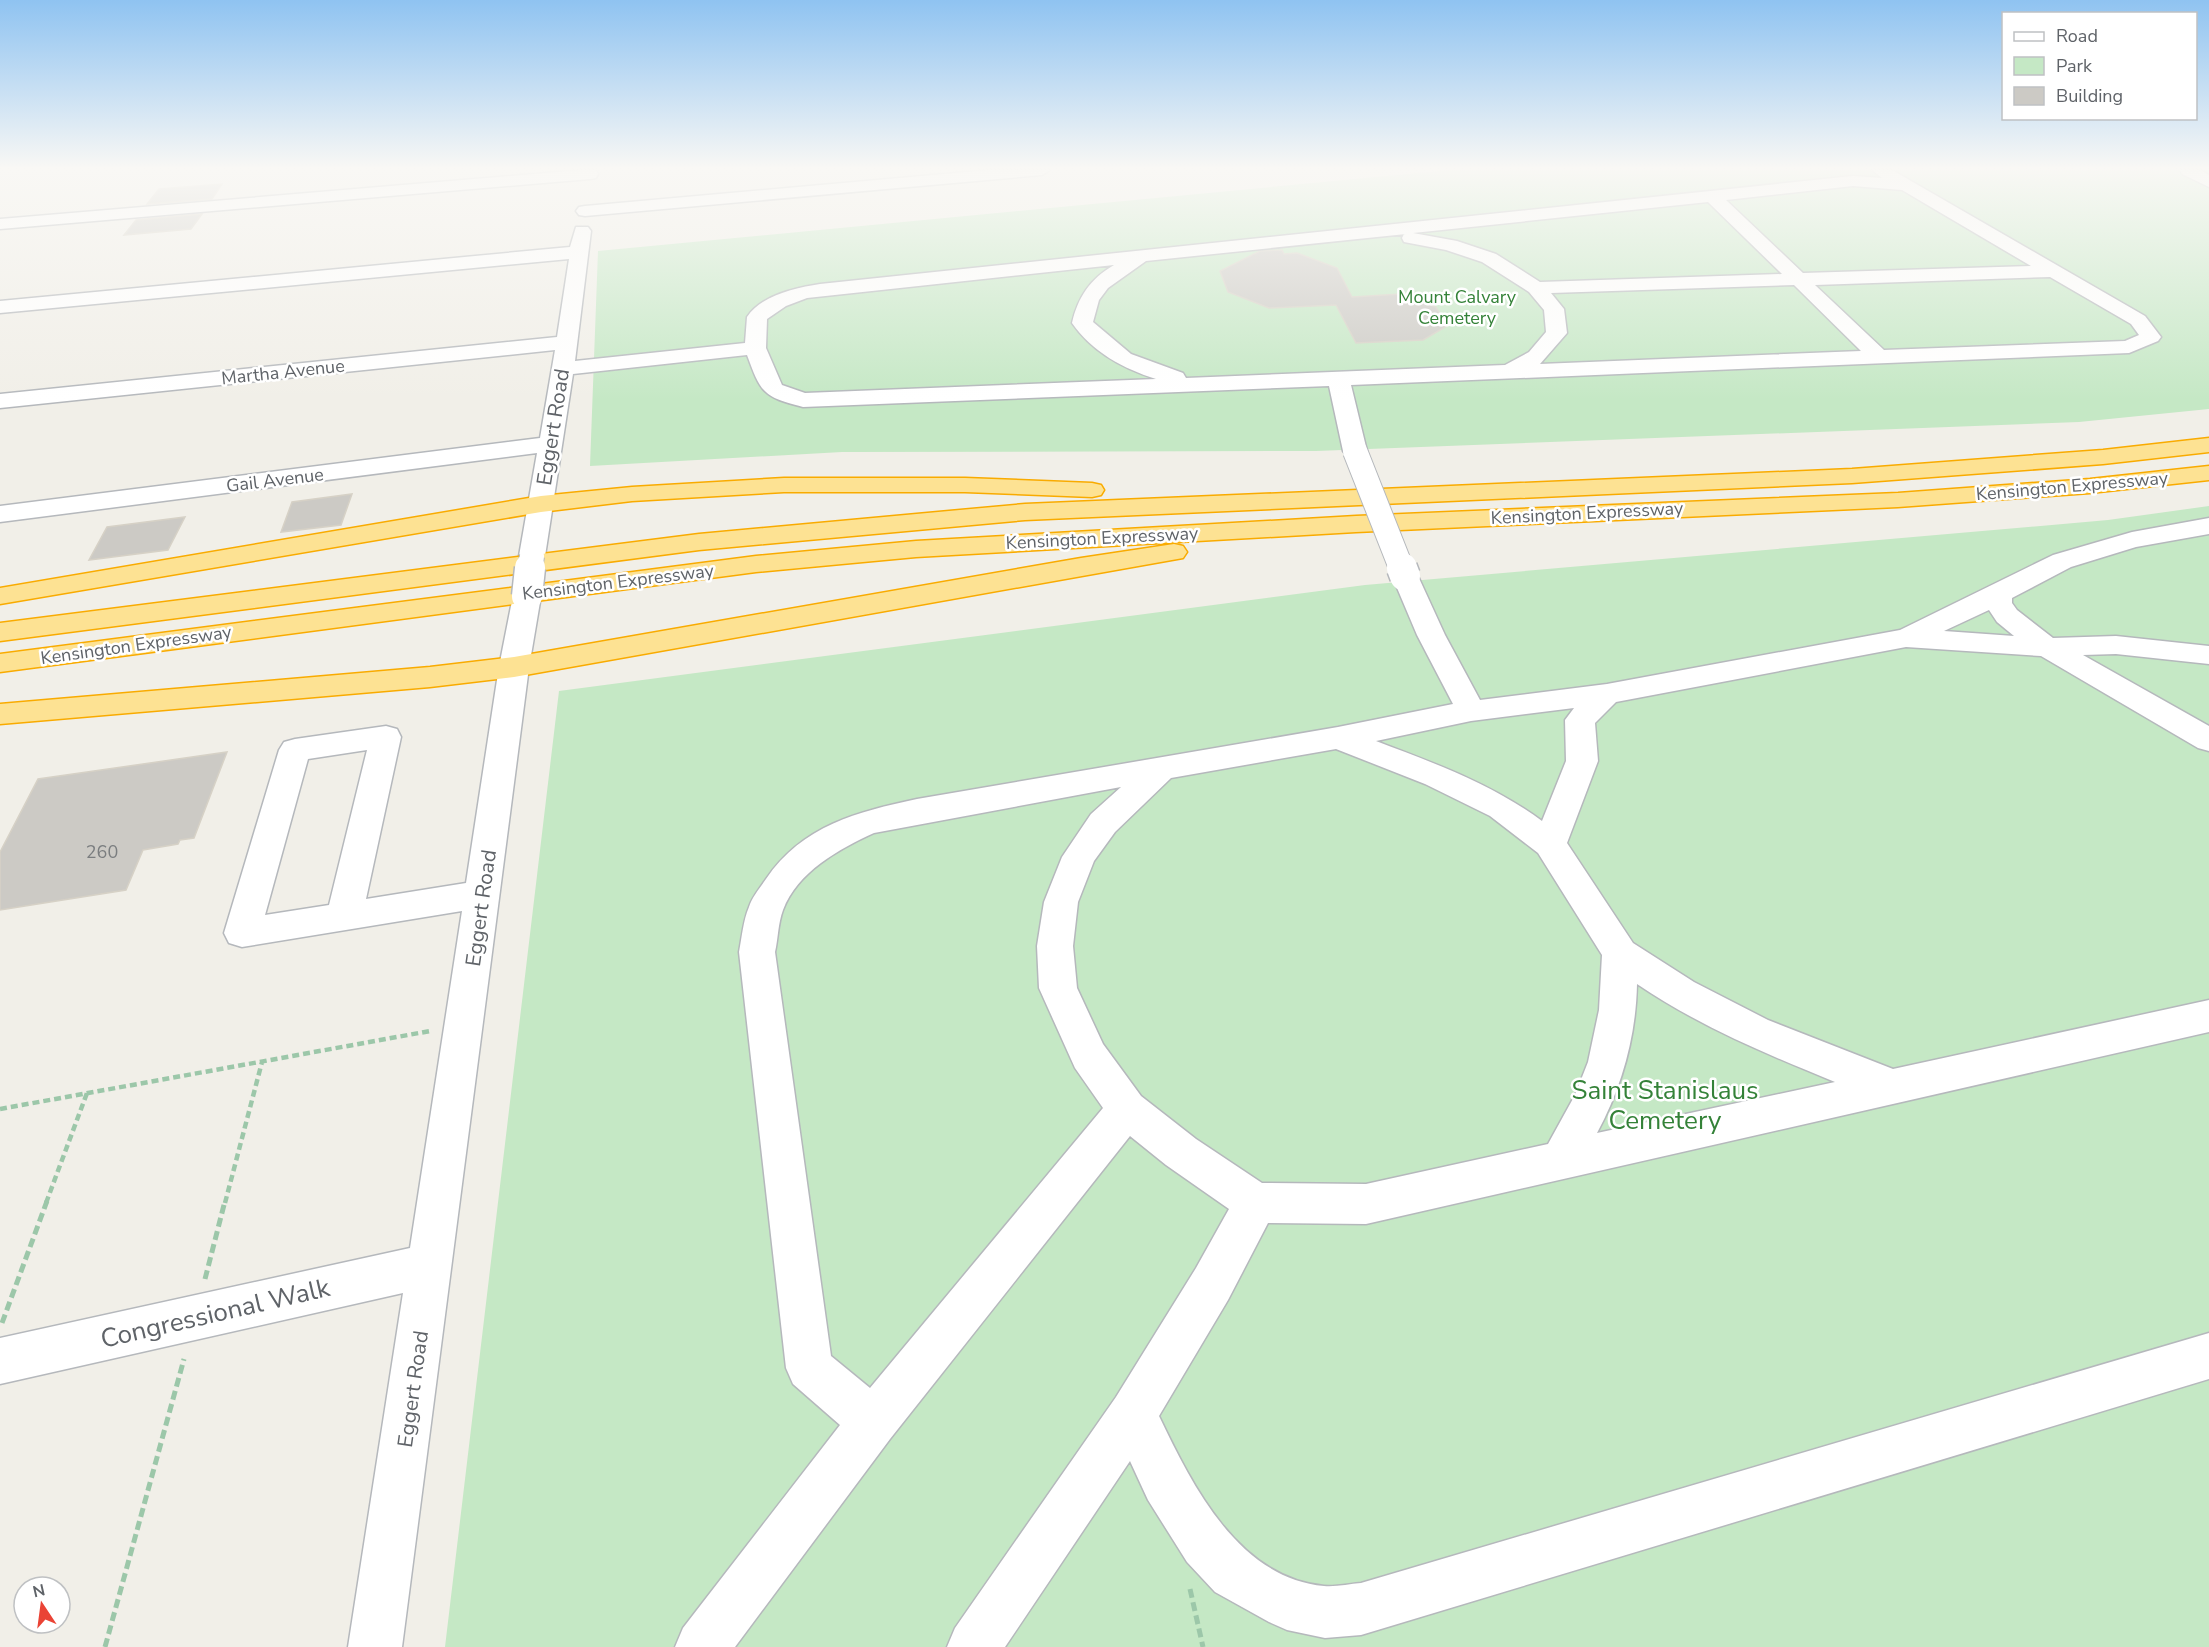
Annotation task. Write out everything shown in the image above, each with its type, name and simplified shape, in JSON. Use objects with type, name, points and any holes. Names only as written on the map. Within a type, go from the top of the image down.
[{"type":"highway","name":"Kensington Expressway","points":[[0,632],[699,542],[1025,512],[1852,476],[2070,460],[2209,445]]},
{"type":"highway","name":"Kensington Expressway","points":[[0,663],[756,564],[927,548],[1356,524],[1898,500],[2090,486],[2209,473]]},
{"type":"highway","points":[[0,596],[540,507],[669,491],[796,485],[1002,486],[1307,499]]},
{"type":"highway","points":[[0,714],[430,677],[516,659],[1081,566],[1356,524]]},
{"type":"street","name":"Eggert Road","points":[[375,1647],[516,659],[563,369],[580,247]]},
{"type":"street","points":[[1227,247],[792,295],[771,305],[757,318],[755,348],[768,383],[774,390],[803,400],[2129,347],[2151,337],[2138,320],[2013,247]]},
{"type":"street","points":[[1455,247],[1489,258],[1536,288],[1554,309],[1557,333],[1538,357],[1511,371]]},
{"type":"street","points":[[1765,247],[1879,357]]},
{"type":"street","points":[[0,307],[579,252]]},
{"type":"street","points":[[1145,256],[1109,274],[1086,301],[1082,323],[1107,349],[1126,362],[1197,384]]},
{"type":"street","points":[[1536,288],[2055,271]]},
{"type":"street","name":"Martha Avenue","points":[[0,401],[567,342]]},
{"type":"street","points":[[563,369],[755,348]]},
{"type":"street","points":[[1338,378],[1355,451],[1431,635],[1471,711]]},
{"type":"street","name":"Gail Avenue","points":[[0,514],[551,444]]},
{"type":"street","points":[[1906,638],[2062,561],[2133,540],[2209,526]]},
{"type":"street","points":[[1998,594],[1998,603],[2007,616],[2047,647],[2209,740]]},
{"type":"street","points":[[873,1422],[809,1368],[757,952],[766,907],[790,871],[826,841],[866,822],[917,811],[1338,738],[1471,711],[1607,694],[1906,638],[2047,647],[2116,645],[2209,655]]},
{"type":"street","points":[[1550,844],[1582,761],[1580,720],[1607,694]]},
{"type":"street","points":[[344,917],[386,737],[295,750],[242,933],[344,917],[483,894]]},
{"type":"street","points":[[1338,738],[1436,776],[1502,808],[1550,844],[1620,953],[1681,993],[1755,1032],[1893,1087]]},
{"type":"street","points":[[1161,769],[1103,823],[1079,857],[1061,902],[1055,946],[1058,988],[1089,1056],[1127,1109],[1181,1152],[1256,1203],[1366,1204],[2209,1016]]},
{"type":"street","points":[[1560,1162],[1593,1102],[1607,1062],[1618,1010],[1620,953]]},
{"type":"street","points":[[702,1647],[873,1422],[1127,1109]]},
{"type":"street","points":[[974,1647],[1133,1414],[1212,1284],[1256,1203]]},
{"type":"street","name":"Congressional Walk","points":[[0,1361],[430,1265]]},
{"type":"street","points":[[1133,1414],[1165,1483],[1205,1544],[1233,1574],[1287,1604],[1324,1612],[1361,1609],[2209,1356]]},
{"type":"path","points":[[0,1109],[465,1024]]},
{"type":"path","points":[[0,1329],[87,1093]]},
{"type":"green space","name":"Mount Calvary Cemetery","points":[[642,247],[2209,247],[2209,409],[2079,422],[1316,451],[842,452],[590,466],[598,251]]},
{"type":"green space","name":"Saint Stanislaus Cemetery","points":[[2209,506],[2209,1647],[445,1647],[559,691],[1365,585],[2108,520]]},
{"type":"building","points":[[1282,250],[1284,254],[1297,253],[1337,268],[1352,297],[1401,294],[1436,307],[1447,326],[1423,340],[1356,343],[1336,305],[1269,308],[1228,292],[1220,271],[1260,251]]},
{"type":"building","points":[[352,494],[341,525],[281,532],[292,502]]},
{"type":"building","points":[[185,517],[168,550],[89,560],[107,527]]},
{"type":"building","points":[[227,752],[194,838],[180,840],[178,844],[143,850],[126,890],[0,910],[0,852],[38,779]]}]
